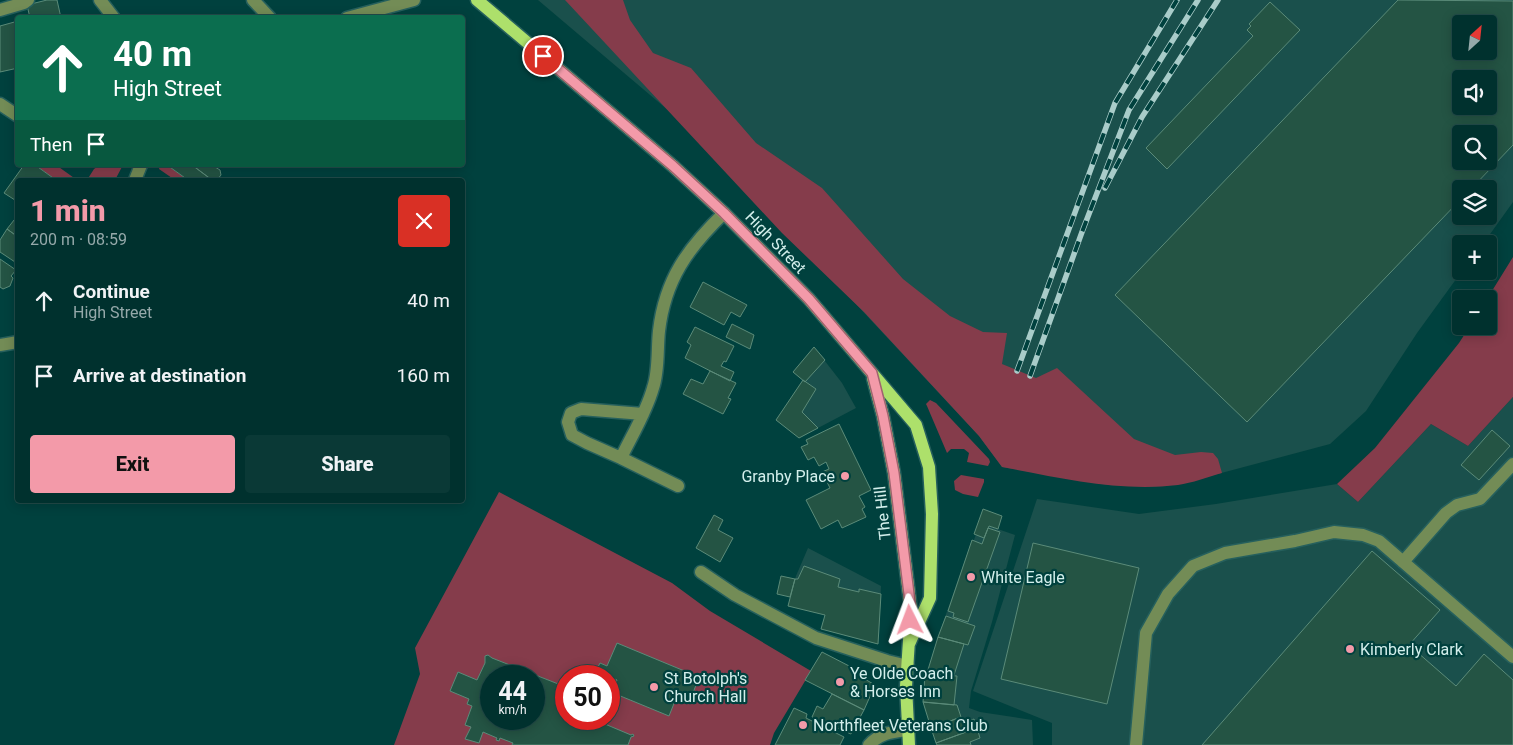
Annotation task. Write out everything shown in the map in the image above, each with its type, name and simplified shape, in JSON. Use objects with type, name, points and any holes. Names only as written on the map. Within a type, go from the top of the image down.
[{"type":"main road","name":"High Street","points":[[476,0],[673,166],[724,213],[809,299],[872,373],[883,416],[894,473]]},
{"type":"main road","points":[[872,373],[916,426],[929,467],[932,514],[930,598],[909,644]]},
{"type":"main road","name":"The Hill","points":[[894,473],[911,610],[906,686],[909,745]]},
{"type":"street","points":[[0,10],[28,0]]},
{"type":"street","points":[[100,0],[112,15]]},
{"type":"street","points":[[253,0],[267,15]]},
{"type":"street","points":[[358,15],[414,0]]},
{"type":"street","points":[[0,104],[15,114]]},
{"type":"street","points":[[620,458],[643,414],[654,387],[661,318],[668,288],[686,256],[724,213]]},
{"type":"street","points":[[0,345],[15,343]]},
{"type":"street","points":[[643,414],[581,408],[571,414],[568,422],[572,435],[678,486]]},
{"type":"street","points":[[1402,562],[1446,513],[1457,504],[1480,499],[1513,464]]},
{"type":"street","points":[[1136,745],[1146,633],[1168,594],[1193,566],[1225,554],[1334,532],[1363,534],[1379,541],[1513,657]]},
{"type":"street","points":[[701,572],[735,595],[816,638],[908,666]]},
{"type":"street","points":[[869,745],[884,733],[907,730]]},
{"type":"shaded area","points":[[538,0],[1513,0],[1513,202],[1497,224],[1497,180],[1452,180],[1452,225],[1497,225],[1489,235],[1452,235],[1452,280],[1455,280],[1417,333],[1366,411],[1330,444],[1180,484],[1152,487],[1108,485],[1002,467],[979,436],[702,139]]},
{"type":"shaded area","points":[[565,0],[623,0],[630,20],[653,53],[691,68],[756,143],[822,188],[903,279],[950,316],[983,332],[1007,333],[1002,364],[1036,378],[1057,368],[1134,439],[1175,455],[1201,452],[1213,453],[1218,459],[1222,473],[1178,485],[1134,487],[1090,483],[1002,467],[979,436],[864,312],[782,233]]},
{"type":"shaded area","points":[[38,167],[59,167],[74,178],[53,178]]},
{"type":"shaded area","points":[[97,167],[122,167],[116,178],[88,178]]},
{"type":"shaded area","points":[[160,167],[170,167],[185,178],[172,178],[159,169]]},
{"type":"shaded area","points":[[1513,257],[1513,397],[1468,446],[1431,424],[1358,502],[1337,484],[1375,448],[1464,335],[1497,335],[1497,290],[1493,290]]},
{"type":"shaded area","points":[[814,347],[842,383],[856,408],[799,438],[776,420],[803,381],[793,372]]},
{"type":"shaded area","points":[[1513,397],[1513,745],[1052,745],[1052,723],[973,691],[1037,499],[1139,514],[1216,504],[1337,484],[1358,502],[1431,424],[1468,446]]},
{"type":"shaded area","points":[[930,400],[936,403],[989,459],[988,466],[967,462],[969,453],[964,449],[951,449],[947,453],[926,404]]},
{"type":"shaded area","points":[[961,475],[984,479],[978,497],[955,490],[954,481]]},
{"type":"shaded area","points":[[499,492],[672,583],[710,611],[811,671],[774,733],[770,745],[394,745],[420,674],[415,648]]},
{"type":"shaded area","points":[[989,526],[1015,535],[971,691],[969,708],[980,712],[1032,720],[1033,745],[937,745],[923,702],[925,674],[927,674],[972,540],[974,540],[976,534],[984,537]]},
{"type":"shaded area","points":[[808,548],[881,586],[878,644],[821,629],[825,615],[788,606],[796,576]]},
{"type":"building","points":[[47,0],[57,0],[60,15],[29,15],[27,5]]},
{"type":"building","points":[[1398,0],[1513,1],[1513,145],[1497,162],[1497,125],[1452,125],[1452,170],[1489,170],[1480,180],[1452,180],[1452,208],[1247,422],[1115,295]]},
{"type":"building","points":[[1270,2],[1300,30],[1167,169],[1146,148],[1253,36],[1247,30],[1251,26],[1249,24]]},
{"type":"building","points":[[15,22],[15,69],[0,72],[0,26]]},
{"type":"building","points":[[23,167],[38,167],[53,178],[15,178],[15,200],[4,193]]},
{"type":"building","points":[[170,167],[195,167],[209,178],[185,178]]},
{"type":"building","points":[[195,167],[215,167],[220,170],[221,175],[219,178],[209,178]]},
{"type":"building","points":[[15,219],[15,235],[7,229]]},
{"type":"building","points":[[7,229],[15,235],[15,262],[0,252],[0,240]]},
{"type":"building","points":[[0,259],[15,271],[11,276],[13,278],[10,286],[3,289],[0,287]]},
{"type":"building","points":[[703,282],[747,305],[740,317],[731,312],[724,325],[690,307]]},
{"type":"building","points":[[732,324],[754,335],[750,349],[726,337]]},
{"type":"building","points":[[695,327],[734,346],[726,362],[724,361],[721,366],[734,372],[730,381],[685,358],[691,345],[687,342]]},
{"type":"building","points":[[814,347],[825,360],[805,382],[793,372]]},
{"type":"building","points":[[710,371],[736,383],[728,398],[731,399],[723,414],[683,394],[691,379],[703,384]]},
{"type":"building","points":[[803,380],[816,389],[802,412],[818,428],[799,438],[776,420]]},
{"type":"building","name":"Granby Place","points":[[839,424],[871,490],[859,496],[865,507],[862,509],[866,517],[842,528],[838,520],[821,529],[806,500],[830,488],[822,472],[829,469],[826,462],[819,466],[814,457],[808,460],[801,447],[808,444],[806,440]]},
{"type":"building","points":[[1492,430],[1510,446],[1479,480],[1461,465]]},
{"type":"building","points":[[983,509],[1002,516],[998,529],[989,526],[984,538],[974,534]]},
{"type":"building","points":[[714,515],[723,520],[718,530],[733,538],[720,562],[696,548]]},
{"type":"building","name":"White Eagle","points":[[988,528],[1000,532],[968,622],[953,617],[954,613],[948,611],[972,540],[982,544]]},
{"type":"building","points":[[1033,543],[1139,568],[1107,704],[1001,679]]},
{"type":"building","name":"Kimberly Clark","points":[[1372,551],[1440,610],[1409,645],[1456,686],[1484,654],[1513,680],[1513,745],[1202,745]]},
{"type":"building","points":[[804,566],[840,579],[838,587],[859,592],[859,589],[881,594],[878,644],[821,629],[825,615],[788,606],[795,579],[798,579]]},
{"type":"building","points":[[781,576],[795,579],[790,597],[777,594]]},
{"type":"building","points":[[946,616],[975,626],[968,645],[938,637]]},
{"type":"building","points":[[938,637],[964,644],[954,675],[927,673]]},
{"type":"building","name":"St Botolph's Church Hall","points":[[617,643],[699,677],[690,701],[677,696],[669,716],[620,696],[620,665],[607,665]]},
{"type":"building","name":"Ye Olde Coach & Horses Inn","points":[[822,652],[853,668],[851,671],[875,685],[864,710],[805,680]]},
{"type":"building","points":[[488,655],[510,665],[484,665],[485,656]]},
{"type":"building","points":[[458,672],[477,680],[480,674],[480,730],[545,730],[545,679],[555,683],[555,730],[619,730],[634,736],[631,737],[628,745],[512,745],[513,743],[500,738],[499,741],[496,740],[497,738],[483,732],[479,743],[465,739],[471,727],[465,725],[472,706],[467,704],[469,699],[450,691]]},
{"type":"building","points":[[925,674],[957,676],[954,705],[923,702]]},
{"type":"building","points":[[832,694],[864,710],[851,734],[812,717],[817,706],[823,709]]},
{"type":"building","points":[[923,702],[957,705],[961,717],[931,728]]},
{"type":"building","name":"Northfleet Veterans Club","points":[[794,708],[807,714],[806,718],[844,737],[840,745],[775,745]]},
{"type":"building","points":[[961,717],[964,723],[974,719],[977,728],[936,743],[931,728]]},
{"type":"building","points":[[977,728],[980,738],[970,742],[971,745],[937,745],[936,743]]},
{"type":"railway","points":[[1017,371],[1115,103],[1177,0]]},
{"type":"railway","points":[[1030,376],[1129,110],[1198,0]]},
{"type":"railway","points":[[1105,188],[1142,117],[1218,0]]},
{"type":"place","name":"Granby Place","points":[[845,476]]},
{"type":"place","name":"White Eagle","points":[[971,577]]},
{"type":"place","name":"Kimberly Clark","points":[[1350,649]]},
{"type":"place","name":"Ye Olde Coach & Horses Inn","points":[[840,682]]},
{"type":"place","name":"St Botolph's Church Hall","points":[[654,687]]},
{"type":"place","name":"Northfleet Veterans Club","points":[[803,725]]},
{"type":"route","points":[[543,56],[673,166],[724,213],[809,299],[872,373],[883,416],[894,473],[911,610],[910,620]]}]
